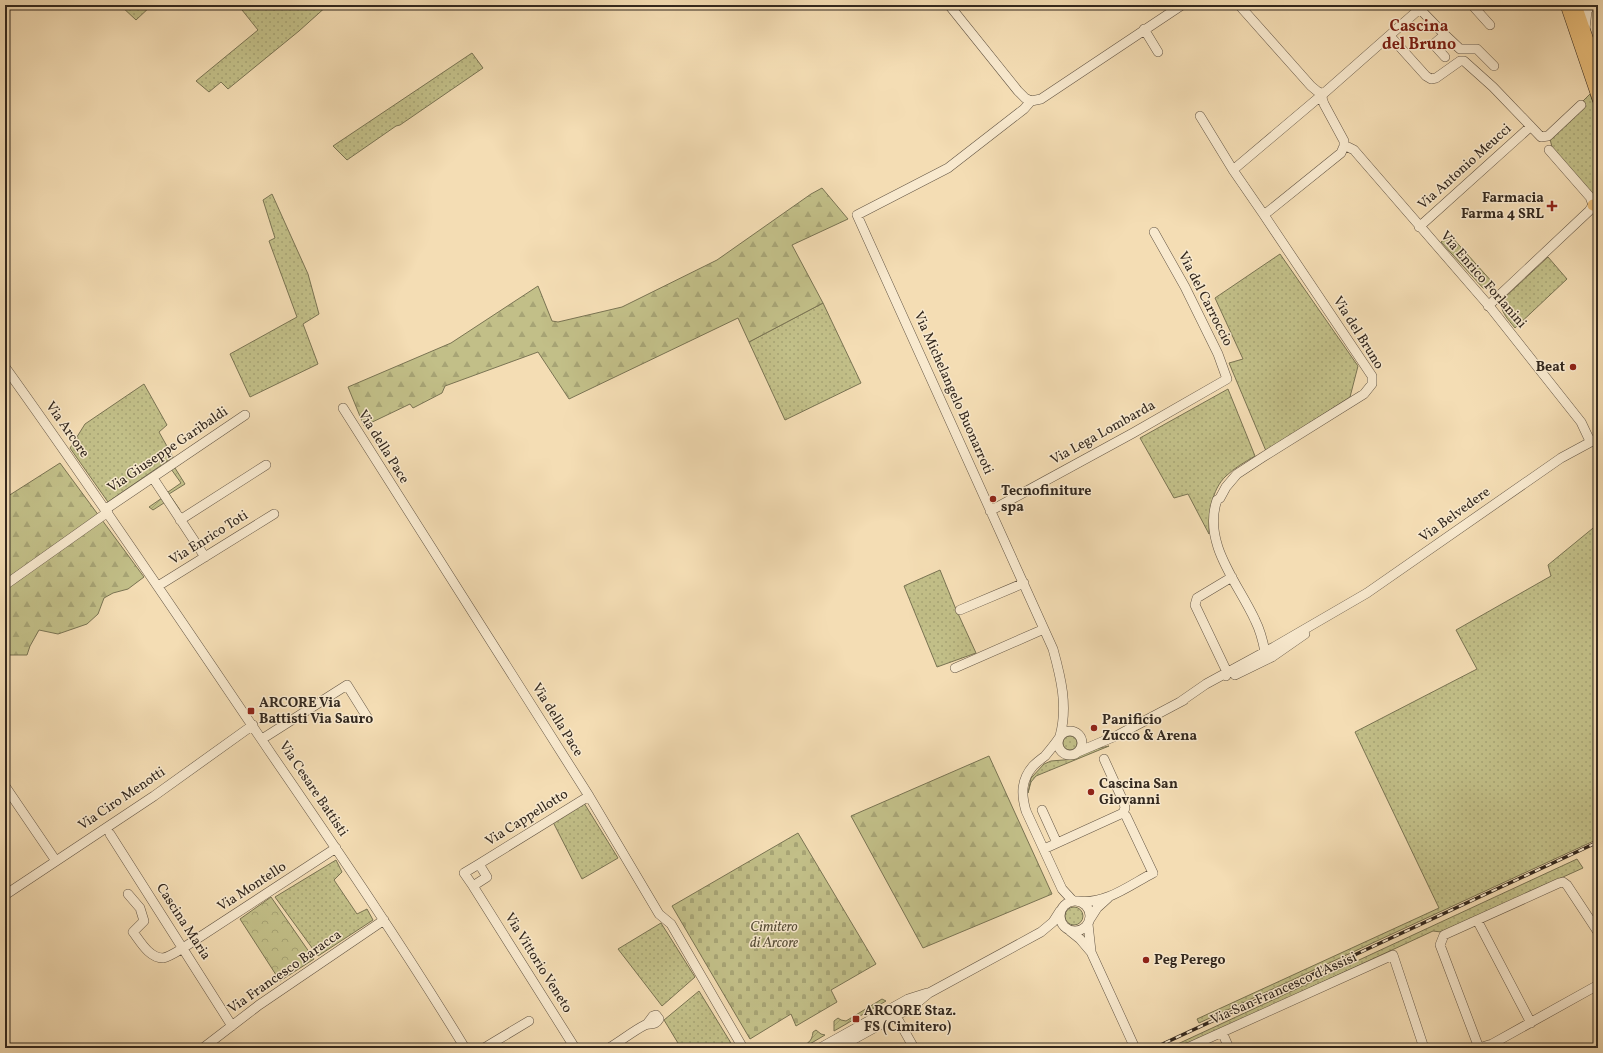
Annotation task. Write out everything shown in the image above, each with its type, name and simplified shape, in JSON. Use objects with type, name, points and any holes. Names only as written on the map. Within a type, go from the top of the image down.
[{"type":"main road","points":[[1566,5],[1598,99]]},
{"type":"main road","points":[[1576,5],[1598,69]]},
{"type":"street","points":[[949,5],[1018,91],[1025,98],[1031,101],[1040,99],[1182,5]]},
{"type":"street","points":[[1239,5],[1311,86],[1323,94]]},
{"type":"street","points":[[1472,5],[1490,25]]},
{"type":"street","points":[[1585,29],[1588,11],[1591,5]]},
{"type":"street","points":[[1232,170],[1390,36],[1420,6],[1443,33],[1460,49],[1477,49],[1494,66]]},
{"type":"street","points":[[1144,29],[1158,52]]},
{"type":"street","points":[[1443,33],[1442,37],[1435,43],[1435,46],[1445,57]]},
{"type":"street","points":[[1390,36],[1426,76],[1431,79],[1436,78],[1460,61],[1464,61],[1492,87],[1541,138],[1547,137],[1581,105]]},
{"type":"street","points":[[1264,215],[1340,153],[1344,146],[1344,141],[1324,104],[1322,98],[1323,94]]},
{"type":"street","name":"Via Michelangelo Buonarroti","points":[[1031,101],[1024,109],[948,168],[857,215],[1053,649],[1060,673],[1064,703],[1064,714],[1060,737]]},
{"type":"street","name":"Via del Bruno","points":[[1200,116],[1232,170],[1372,376],[1372,384],[1364,394],[1237,474],[1226,487],[1216,503],[1214,524],[1218,545],[1232,577],[1255,620],[1265,652]]},
{"type":"street","name":"Via Antonio Meucci","points":[[1419,227],[1530,127]]},
{"type":"street","name":"Via Enrico Forlanini","points":[[1344,146],[1354,150],[1488,306],[1594,440]]},
{"type":"street","points":[[1488,306],[1595,206],[1590,197],[1549,150]]},
{"type":"street","name":"Via del Carroccio","points":[[1154,232],[1218,354],[1227,379]]},
{"type":"street","name":"Via Arcore","points":[[5,367],[107,511]]},
{"type":"street","name":"Via Lega Lombarda","points":[[990,511],[1133,433],[1227,379]]},
{"type":"street","name":"Via della Pace","points":[[343,408],[589,796],[659,914],[671,924],[743,1048]]},
{"type":"street","name":"Via Giuseppe Garibaldi","points":[[5,586],[153,478],[245,415]]},
{"type":"street","name":"Via Belvedere","points":[[1180,702],[1193,691],[1330,615],[1392,577],[1561,458],[1594,440]]},
{"type":"street","points":[[180,520],[266,465]]},
{"type":"street","points":[[153,478],[205,557]]},
{"type":"street","name":"Via Cesare Battisti","points":[[107,511],[384,920],[461,1046]]},
{"type":"street","name":"Via Enrico Toti","points":[[158,586],[274,514]]},
{"type":"street","points":[[1227,672],[1195,605],[1197,598],[1232,577]]},
{"type":"street","points":[[960,610],[1024,583]]},
{"type":"street","name":"Via Belvedere","points":[[1078,752],[1110,738],[1272,657],[1296,642],[1330,615]]},
{"type":"street","points":[[955,668],[1044,628]]},
{"type":"street","points":[[1241,672],[1263,658],[1265,652],[1271,653],[1296,642]]},
{"type":"street","name":"Via Belvedere","points":[[1216,685],[1226,676],[1227,672]]},
{"type":"street","points":[[262,740],[347,685],[367,717]]},
{"type":"street","name":"Via Michelangelo Buonarroti","points":[[1064,703],[1070,722],[1078,735]]},
{"type":"street","name":"Via Ciro Menotti","points":[[7,891],[56,861],[154,796],[253,725]]},
{"type":"street","points":[[1041,759],[1074,754],[1078,752],[1081,743],[1078,735],[1069,732],[1060,737],[1034,765],[1026,776],[1022,788],[1026,811],[1062,889],[1088,909],[1091,952]]},
{"type":"street","name":"Via Belvedere","points":[[1078,735],[1095,739],[1110,738]]},
{"type":"street","points":[[1060,737],[1058,742],[1059,749],[1067,755]]},
{"type":"street","points":[[1044,849],[1123,813],[1126,808],[1104,759]]},
{"type":"street","points":[[5,786],[56,861]]},
{"type":"street","name":"Via Cappellotto","points":[[479,864],[487,877],[475,890],[464,873],[589,796]]},
{"type":"street","points":[[1042,810],[1057,843]]},
{"type":"street","points":[[1041,932],[1052,930],[1082,930],[1097,908],[1109,897],[1153,873],[1126,816]]},
{"type":"street","name":"Cascina Maria","points":[[110,834],[232,1026]]},
{"type":"street","name":"Via Montello","points":[[128,894],[140,908],[144,921],[133,932],[146,950],[155,956],[164,958],[183,948],[336,848]]},
{"type":"street","points":[[1598,932],[1567,885],[1563,882],[1444,935],[1440,945],[1479,1048],[1492,1044],[1598,986]]},
{"type":"street","points":[[1062,889],[1061,910],[1059,917],[1062,924],[1080,939],[1091,952],[1136,1048]]},
{"type":"street","name":"Via Vittorio Veneto","points":[[475,890],[575,1048]]},
{"type":"street","points":[[838,1048],[912,1007],[929,993],[1041,932],[1053,922],[1065,904],[1076,901],[1086,902],[1109,897]]},
{"type":"street","name":"Via Francesco Baracca","points":[[203,1048],[232,1026],[384,920]]},
{"type":"street","points":[[1477,920],[1531,1022]]},
{"type":"street","name":"Via San Francesco d'Assisi","points":[[1187,1048],[1393,955],[1424,1048]]},
{"type":"street","points":[[820,1048],[904,1001],[915,996],[929,993]]},
{"type":"street","points":[[896,1016],[914,1048]]},
{"type":"street","points":[[484,1048],[529,1021]]},
{"type":"street","points":[[609,1048],[647,1024]]},
{"type":"street","points":[[1222,1032],[1229,1048]]},
{"type":"green space","points":[[120,5],[152,5],[136,20]]},
{"type":"green space","points":[[238,5],[328,5],[299,31],[228,89],[221,82],[209,92],[196,81],[258,30]]},
{"type":"green space","points":[[472,53],[483,68],[400,125],[396,126],[347,160],[333,146]]},
{"type":"green space","points":[[1590,94],[1598,116],[1598,202],[1553,151],[1549,135]]},
{"type":"green space","points":[[822,188],[848,219],[792,245],[823,303],[749,342],[738,318],[569,399],[538,352],[445,386],[442,393],[413,408],[410,404],[364,426],[348,387],[451,343],[538,286],[552,321],[558,322],[622,307],[717,260],[811,194]]},
{"type":"green space","points":[[272,194],[308,274],[319,314],[303,324],[318,364],[250,397],[230,354],[297,317],[269,241],[275,238],[263,200]]},
{"type":"green space","points":[[1450,235],[1493,283],[1487,288],[1483,288],[1441,242]]},
{"type":"green space","points":[[1280,254],[1358,366],[1350,397],[1266,451],[1229,363],[1243,359],[1215,298]]},
{"type":"green space","points":[[1548,257],[1567,279],[1515,328],[1503,311],[1501,304],[1502,300]]},
{"type":"green space","points":[[823,303],[861,383],[785,420],[749,342]]},
{"type":"green space","points":[[144,384],[167,425],[159,432],[173,457],[108,502],[70,448],[85,424]]},
{"type":"green space","points":[[1228,389],[1255,456],[1229,473],[1217,488],[1210,511],[1209,534],[1188,494],[1174,498],[1140,438]]},
{"type":"green space","points":[[60,463],[144,577],[128,589],[113,593],[104,598],[98,614],[87,624],[58,634],[39,630],[27,655],[5,655],[5,498]]},
{"type":"green space","points":[[175,468],[185,484],[169,494],[180,510],[175,513],[167,501],[153,510],[149,507],[162,498],[151,483],[168,492],[181,483],[171,469]]},
{"type":"green space","points":[[1598,524],[1598,839],[1199,1023],[1197,1019],[1439,908],[1355,732],[1477,669],[1456,630],[1551,576],[1548,565]]},
{"type":"green space","points":[[940,570],[976,653],[937,667],[904,586]]},
{"type":"green space","points":[[1067,736],[1073,736],[1077,740],[1077,746],[1073,750],[1067,750],[1063,746],[1063,740]]},
{"type":"green space","points":[[1109,746],[1036,776],[1031,782],[1028,793],[1031,778],[1044,764],[1051,761],[1075,759],[1086,751]]},
{"type":"green space","points":[[989,756],[1052,894],[923,948],[851,816]]},
{"type":"green space","points":[[584,803],[618,858],[582,879],[553,822]]},
{"type":"green space","name":"Cimitero di Arcore","points":[[798,833],[876,964],[831,990],[837,1002],[796,1026],[791,1014],[750,1039],[672,906]]},
{"type":"green space","points":[[1577,859],[1583,868],[1441,932],[1433,931],[1180,1048],[1169,1048]]},
{"type":"green space","points":[[336,860],[342,872],[334,880],[357,914],[367,909],[373,920],[318,956],[275,897]]},
{"type":"green space","points":[[271,897],[314,959],[280,981],[240,919]]},
{"type":"green space","points":[[1074,907],[1080,910],[1083,916],[1080,922],[1074,925],[1068,922],[1065,916],[1068,910]]},
{"type":"green space","points":[[661,923],[695,977],[662,1006],[618,949]]},
{"type":"green space","points":[[699,991],[734,1048],[681,1048],[664,1020]]},
{"type":"green space","points":[[882,999],[886,1001],[834,1031],[834,1021],[838,1018],[846,1021]]},
{"type":"green space","points":[[816,1030],[825,1035],[803,1048],[799,1048],[809,1042],[812,1038],[813,1032]]},
{"type":"railway","points":[[1154,1048],[1598,842]]},
{"type":"place","name":"Farmacia Farma 4 SRL","points":[[1552,206]]},
{"type":"place","name":"Beat","points":[[1573,367]]},
{"type":"place","name":"Tecnofiniture spa","points":[[993,499]]},
{"type":"place","name":"ARCORE Via Battisti Via Sauro","points":[[251,711]]},
{"type":"place","name":"Panificio Zucco & Arena","points":[[1094,728]]},
{"type":"place","name":"Cascina San Giovanni","points":[[1091,792]]},
{"type":"place","name":"Peg Perego","points":[[1146,960]]},
{"type":"place","name":"ARCORE Staz. FS (Cimitero)","points":[[856,1019]]},
{"type":"district","name":"Cascina del Bruno","points":[[1419,36]]}]
